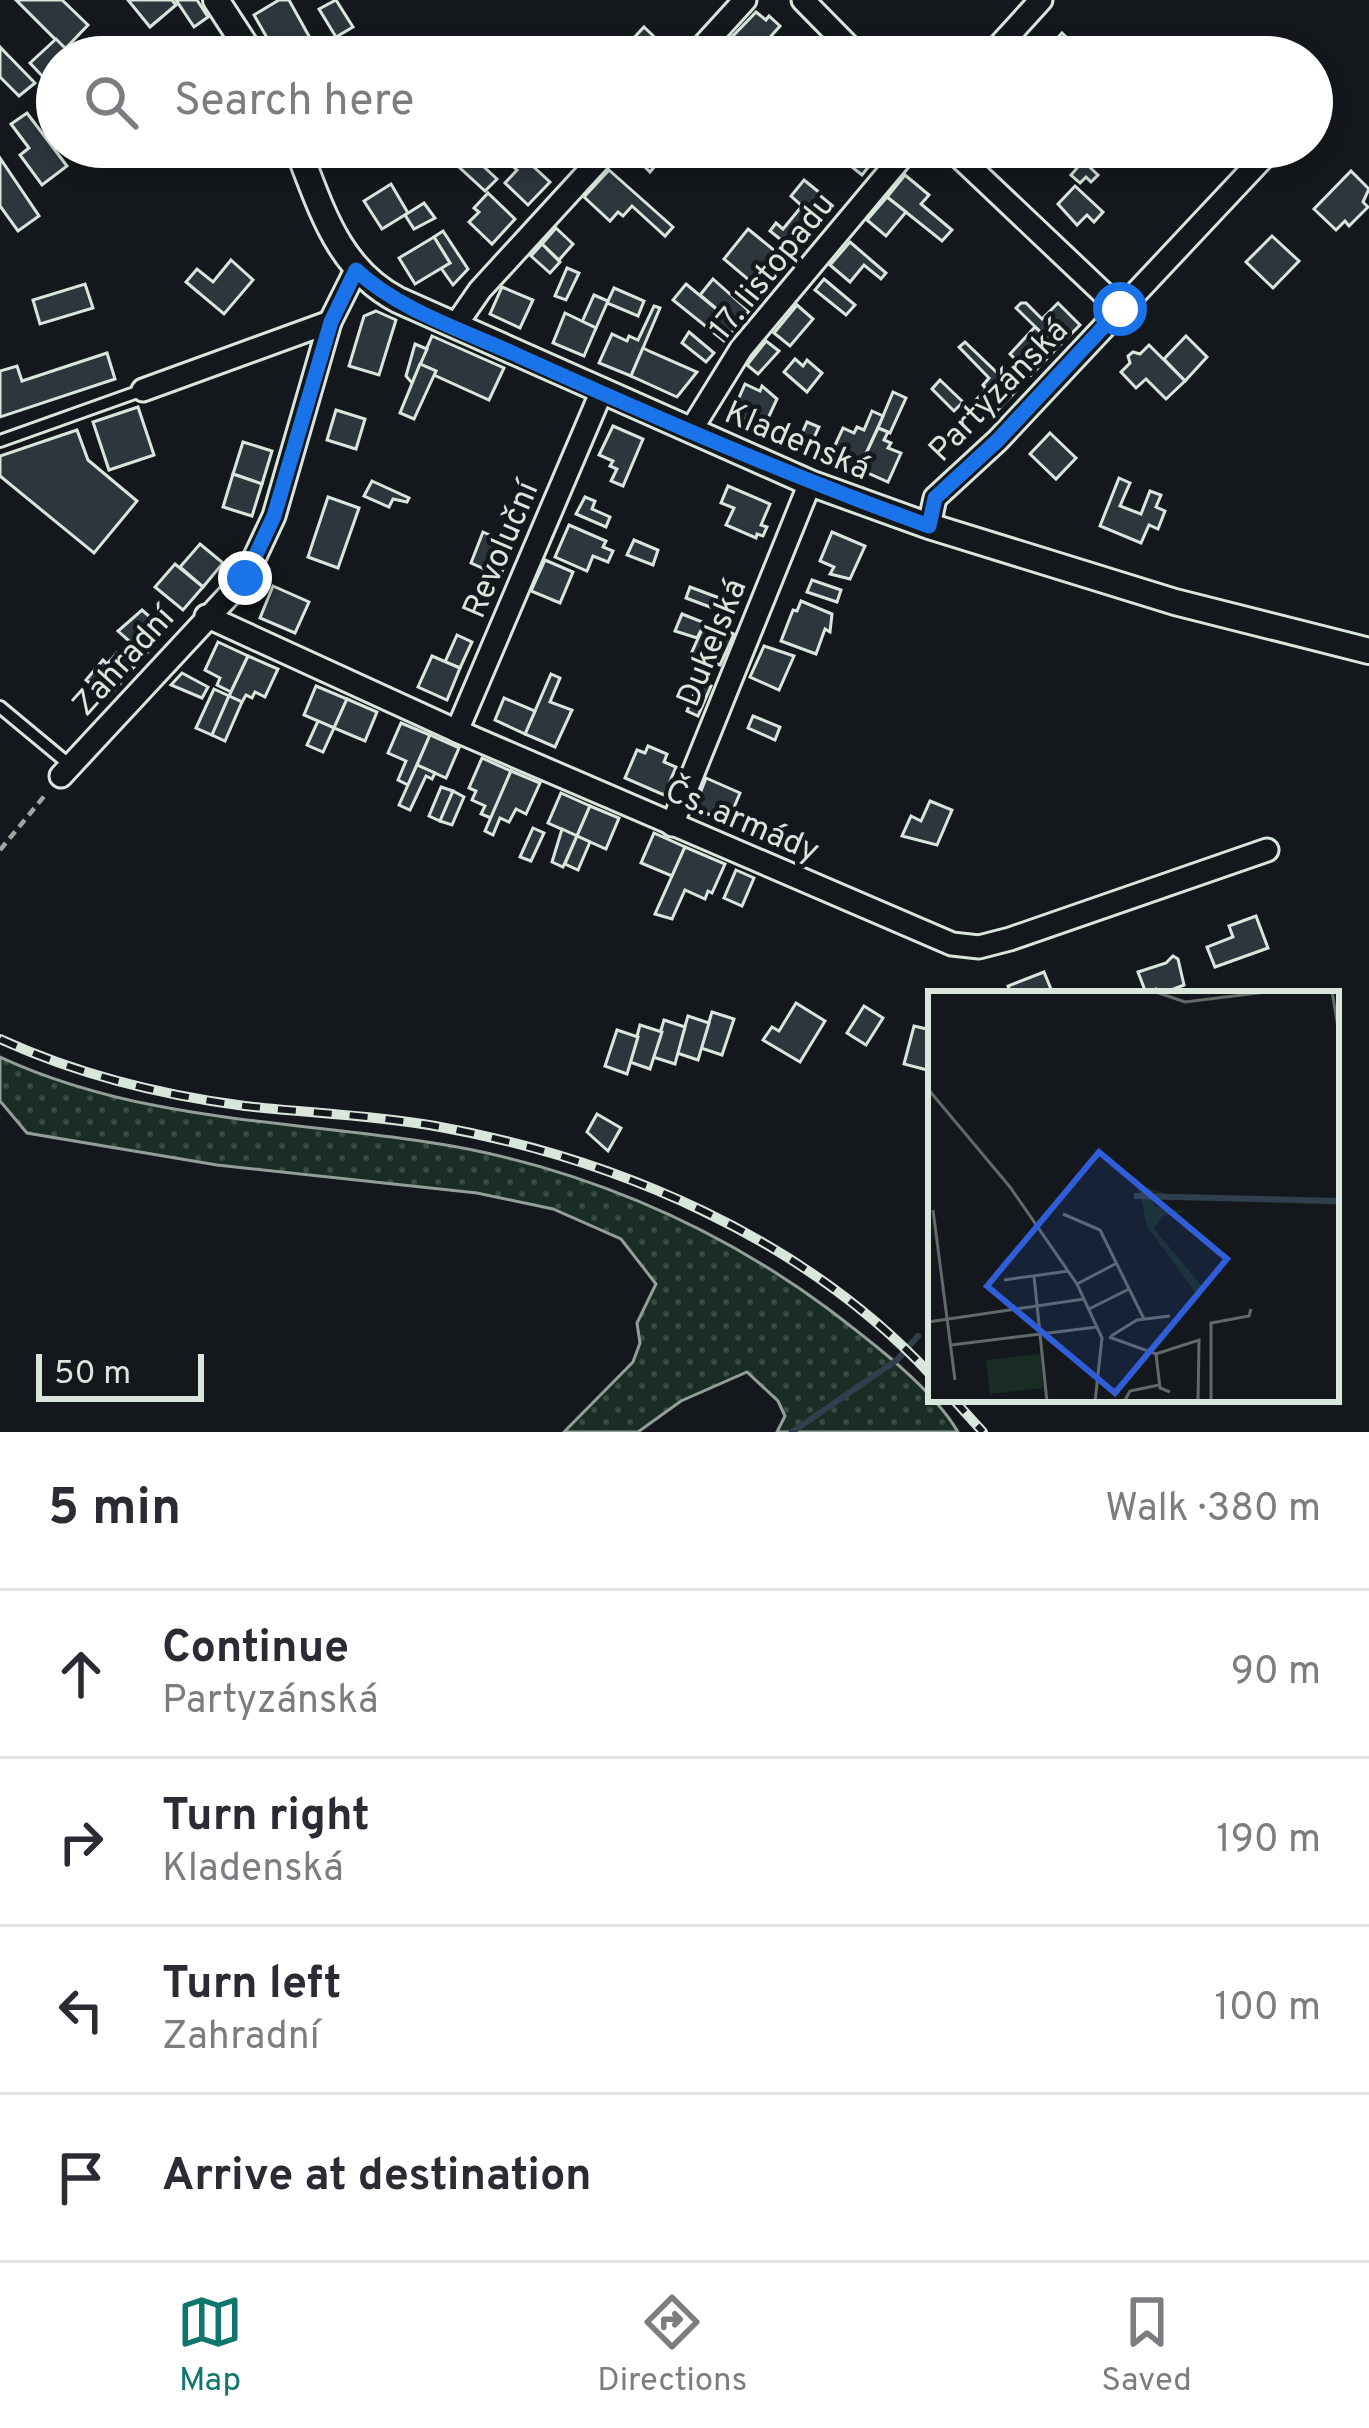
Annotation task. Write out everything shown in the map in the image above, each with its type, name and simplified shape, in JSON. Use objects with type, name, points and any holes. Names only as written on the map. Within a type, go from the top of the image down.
[{"type":"street","points":[[216,0],[239,36]]},
{"type":"street","points":[[712,36],[745,0]]},
{"type":"street","points":[[803,0],[838,36]]},
{"type":"street","points":[[1008,36],[1041,0]]},
{"type":"street","name":"Kladenská","points":[[306,168],[337,243],[356,270],[387,294],[601,393],[810,483],[929,526],[1175,602],[1369,651]]},
{"type":"street","points":[[455,326],[480,290],[591,168]]},
{"type":"street","name":"17. listopadu","points":[[691,430],[741,349],[892,168]]},
{"type":"street","points":[[971,168],[1120,309]]},
{"type":"street","name":"Partyzánská","points":[[929,526],[935,498],[998,440],[1253,168]]},
{"type":"street","name":"Zahradní","points":[[66,771],[245,578],[274,516],[331,322],[356,270]]},
{"type":"street","points":[[143,390],[331,322]]},
{"type":"street","name":"Revoluční","points":[[457,731],[601,393]]},
{"type":"street","name":"Dukelská","points":[[672,825],[810,483]]},
{"type":"street","name":"Čs. armády","points":[[206,616],[457,731],[952,944],[979,947],[1267,850]]},
{"type":"lane","points":[[0,441],[143,390]]},
{"type":"lane","points":[[0,707],[66,771]]},
{"type":"path","points":[[0,850],[66,771]]},
{"type":"green space","points":[[0,1057],[51,1078],[156,1106],[427,1142],[586,1181],[687,1223],[782,1277],[880,1350],[916,1382],[928,1395],[928,1402],[935,1402],[958,1432],[777,1432],[785,1416],[778,1401],[747,1372],[681,1401],[638,1432],[564,1432],[633,1362],[640,1343],[637,1323],[656,1284],[621,1239],[553,1209],[477,1193],[217,1165],[27,1133],[0,1101]]},
{"type":"building","points":[[16,0],[62,0],[88,25],[77,36],[52,36]]},
{"type":"building","points":[[128,0],[172,0],[176,5],[150,27]]},
{"type":"building","points":[[176,0],[197,0],[208,17],[194,27]]},
{"type":"building","points":[[279,0],[289,0],[309,36],[266,36],[254,15]]},
{"type":"building","points":[[336,0],[353,27],[335,36],[319,9]]},
{"type":"building","points":[[756,12],[780,26],[771,36],[733,36]]},
{"type":"building","points":[[0,47],[35,83],[19,96],[0,77]]},
{"type":"building","points":[[27,113],[36,125],[36,168],[64,168],[42,185],[20,155],[29,148],[11,124]]},
{"type":"building","points":[[0,158],[39,216],[18,231],[0,206]]},
{"type":"building","points":[[460,168],[485,168],[497,179],[485,191]]},
{"type":"building","points":[[535,168],[550,182],[528,205],[505,183],[517,170]]},
{"type":"building","points":[[1077,168],[1091,168],[1098,175],[1080,183],[1071,175]]},
{"type":"building","points":[[609,170],[673,227],[665,236],[632,206],[610,221],[584,197]]},
{"type":"building","points":[[1351,171],[1369,189],[1363,202],[1368,207],[1349,226],[1345,221],[1336,230],[1314,209]]},
{"type":"building","points":[[905,175],[929,195],[921,204],[952,230],[942,241],[887,197]]},
{"type":"building","points":[[804,180],[836,206],[796,252],[770,231],[776,223],[783,229],[802,206],[791,196]]},
{"type":"building","points":[[391,184],[408,213],[382,229],[364,201]]},
{"type":"building","points":[[1075,186],[1103,212],[1094,222],[1087,215],[1077,225],[1058,204]]},
{"type":"building","points":[[488,193],[515,219],[492,244],[469,222]]},
{"type":"building","points":[[887,197],[906,212],[886,236],[867,220]]},
{"type":"building","points":[[424,203],[435,218],[414,229],[405,215]]},
{"type":"building","points":[[556,228],[573,244],[559,260],[542,244]]},
{"type":"building","points":[[748,229],[775,251],[750,281],[724,259]]},
{"type":"building","points":[[443,231],[468,269],[453,285],[441,268],[450,263],[434,237]]},
{"type":"building","points":[[1272,236],[1299,261],[1273,288],[1246,262]]},
{"type":"building","points":[[434,237],[450,263],[415,284],[399,258]]},
{"type":"building","points":[[850,242],[886,273],[881,279],[864,265],[850,282],[830,265]]},
{"type":"building","points":[[542,244],[560,262],[550,273],[531,256]]},
{"type":"building","points":[[231,260],[253,280],[224,314],[186,282],[197,269],[213,282]]},
{"type":"building","points":[[567,268],[579,273],[566,300],[555,296]]},
{"type":"building","points":[[713,279],[749,311],[737,326],[700,295]]},
{"type":"building","points":[[824,279],[855,305],[846,315],[815,290]]},
{"type":"building","points":[[85,284],[93,308],[40,324],[33,300]]},
{"type":"building","points":[[686,284],[737,326],[724,341],[673,300]]},
{"type":"building","points":[[502,287],[533,300],[520,328],[490,314]]},
{"type":"building","points":[[614,288],[644,301],[638,316],[607,303]]},
{"type":"building","points":[[594,295],[608,301],[596,328],[582,322]]},
{"type":"building","points":[[1021,303],[1042,319],[1058,303],[1080,325],[1057,348],[1016,308]]},
{"type":"building","points":[[797,305],[813,319],[790,346],[774,333]]},
{"type":"building","points":[[654,306],[660,308],[631,376],[599,363],[612,334],[638,340]]},
{"type":"building","points":[[376,311],[396,320],[379,375],[349,366],[364,316]]},
{"type":"building","points":[[565,313],[596,328],[584,356],[553,343]]},
{"type":"building","points":[[1035,327],[1057,348],[1031,375],[1010,354]]},
{"type":"building","points":[[689,332],[714,353],[706,362],[682,343]]},
{"type":"building","points":[[432,336],[504,368],[489,400],[420,364]]},
{"type":"building","points":[[1186,336],[1207,357],[1185,381],[1164,359]]},
{"type":"building","points":[[766,341],[779,351],[758,374],[747,365]]},
{"type":"building","points":[[965,342],[1016,391],[990,418],[974,402],[989,378],[959,347]]},
{"type":"building","points":[[415,344],[427,349],[412,383],[406,376]]},
{"type":"building","points":[[1149,345],[1185,381],[1166,399],[1146,379],[1136,388],[1121,372],[1130,363],[1128,356],[1140,354]]},
{"type":"building","points":[[643,348],[697,372],[677,397],[631,376]]},
{"type":"building","points":[[107,353],[115,379],[0,417],[0,371],[17,366],[22,381]]},
{"type":"building","points":[[795,359],[803,366],[807,360],[822,373],[807,392],[784,372]]},
{"type":"building","points":[[420,364],[436,371],[414,419],[400,413]]},
{"type":"building","points":[[940,380],[963,402],[954,411],[932,389]]},
{"type":"building","points":[[745,384],[760,391],[762,386],[777,399],[764,427],[732,414]]},
{"type":"building","points":[[893,392],[906,398],[890,433],[878,428]]},
{"type":"building","points":[[138,407],[154,455],[109,470],[93,422]]},
{"type":"building","points":[[336,410],[365,419],[356,449],[327,440]]},
{"type":"building","points":[[872,411],[883,416],[859,469],[830,456],[843,428],[854,433],[857,427],[864,430]]},
{"type":"building","points":[[807,422],[819,427],[806,455],[795,450]]},
{"type":"building","points":[[613,426],[643,439],[623,486],[611,481],[617,469],[610,466],[613,461],[599,455]]},
{"type":"building","points":[[878,428],[888,432],[884,440],[891,443],[888,448],[901,453],[888,482],[859,469]]},
{"type":"building","points":[[77,430],[88,460],[137,501],[94,553],[0,476],[0,456]]},
{"type":"building","points":[[1050,433],[1076,458],[1056,479],[1030,454]]},
{"type":"building","points":[[243,442],[272,451],[262,484],[233,474]]},
{"type":"building","points":[[233,474],[262,484],[252,516],[223,507]]},
{"type":"building","points":[[1119,478],[1130,483],[1120,506],[1141,514],[1150,491],[1161,495],[1156,507],[1165,511],[1158,529],[1149,525],[1141,543],[1100,526]]},
{"type":"building","points":[[372,481],[409,498],[407,502],[393,499],[389,507],[364,496]]},
{"type":"building","points":[[728,486],[770,504],[761,525],[767,527],[763,536],[756,538],[726,525],[734,508],[721,503]]},
{"type":"building","points":[[328,497],[359,508],[338,568],[308,557]]},
{"type":"building","points":[[585,497],[595,501],[592,509],[610,517],[606,527],[576,514]]},
{"type":"building","points":[[569,525],[606,541],[603,547],[613,551],[608,562],[593,556],[587,571],[555,557]]},
{"type":"building","points":[[483,532],[513,546],[500,576],[471,563]]},
{"type":"building","points":[[832,532],[865,546],[850,579],[830,574],[834,567],[820,561]]},
{"type":"building","points":[[634,540],[658,550],[653,565],[627,555]]},
{"type":"building","points":[[200,544],[223,563],[203,587],[180,567]]},
{"type":"building","points":[[545,560],[573,572],[560,603],[531,591]]},
{"type":"building","points":[[175,564],[203,587],[183,610],[155,587]]},
{"type":"building","points":[[812,580],[841,590],[837,602],[807,592]]},
{"type":"building","points":[[273,586],[309,602],[295,633],[260,618]]},
{"type":"building","points":[[690,587],[722,599],[718,610],[686,598]]},
{"type":"building","points":[[801,601],[832,614],[830,632],[825,629],[816,654],[781,641]]},
{"type":"building","points":[[142,610],[166,631],[145,655],[118,631]]},
{"type":"building","points":[[682,614],[705,623],[697,638],[675,631]]},
{"type":"building","points":[[705,623],[734,634],[720,665],[691,654]]},
{"type":"building","points":[[457,635],[472,642],[460,668],[445,662]]},
{"type":"building","points":[[218,642],[248,656],[231,692],[217,685],[220,678],[205,670]]},
{"type":"building","points":[[764,646],[794,656],[779,690],[750,677]]},
{"type":"building","points":[[117,653],[134,667],[108,698],[86,680],[103,660],[107,664]]},
{"type":"building","points":[[248,656],[278,669],[265,697],[255,692],[242,702],[229,696]]},
{"type":"building","points":[[432,656],[460,668],[447,700],[418,687]]},
{"type":"building","points":[[182,673],[208,687],[202,698],[171,685]]},
{"type":"building","points":[[551,674],[560,678],[550,702],[572,710],[555,747],[525,734]]},
{"type":"building","points":[[699,681],[711,686],[698,716],[687,711]]},
{"type":"building","points":[[316,686],[347,699],[334,728],[304,715]]},
{"type":"building","points":[[214,689],[229,696],[212,735],[196,728]]},
{"type":"building","points":[[229,696],[242,702],[225,741],[212,735]]},
{"type":"building","points":[[504,698],[535,711],[525,734],[495,720]]},
{"type":"building","points":[[347,699],[377,712],[365,741],[334,728]]},
{"type":"building","points":[[753,716],[780,727],[775,740],[748,728]]},
{"type":"building","points":[[318,721],[334,728],[323,752],[307,745]]},
{"type":"building","points":[[401,723],[430,735],[408,785],[398,780],[406,761],[388,753]]},
{"type":"building","points":[[430,735],[459,748],[446,778],[417,765]]},
{"type":"building","points":[[648,746],[667,754],[664,762],[676,767],[664,795],[625,778],[637,750],[645,753]]},
{"type":"building","points":[[482,758],[511,771],[491,818],[481,814],[485,806],[472,800],[476,791],[469,788]]},
{"type":"building","points":[[417,765],[435,773],[432,779],[426,776],[410,810],[399,805]]},
{"type":"building","points":[[511,771],[540,783],[526,814],[516,809],[509,822],[500,818],[493,835],[485,831]]},
{"type":"building","points":[[706,778],[740,793],[728,822],[698,810]]},
{"type":"building","points":[[441,787],[453,791],[440,821],[429,816]]},
{"type":"building","points":[[453,791],[464,797],[452,825],[440,821]]},
{"type":"building","points":[[561,793],[590,806],[577,836],[548,823]]},
{"type":"building","points":[[930,801],[952,810],[937,845],[902,836],[911,816],[921,821]]},
{"type":"building","points":[[590,806],[619,818],[606,849],[577,836]]},
{"type":"building","points":[[533,828],[544,833],[531,861],[520,857]]},
{"type":"building","points":[[562,829],[577,836],[563,867],[552,862]]},
{"type":"building","points":[[654,833],[685,847],[672,876],[641,863]]},
{"type":"building","points":[[577,836],[590,842],[578,870],[565,864]]},
{"type":"building","points":[[685,847],[725,864],[705,899],[685,890],[672,919],[655,914]]},
{"type":"building","points":[[736,870],[754,878],[742,906],[724,898]]},
{"type":"building","points":[[1256,916],[1268,948],[1215,967],[1207,947],[1233,937],[1229,926]]},
{"type":"building","points":[[1173,956],[1178,959],[1184,985],[1145,991],[1138,972]]},
{"type":"building","points":[[1044,972],[1052,991],[1010,991],[1008,986]]},
{"type":"building","points":[[796,1003],[825,1021],[800,1062],[763,1040],[772,1027],[779,1031]]},
{"type":"building","points":[[864,1006],[883,1018],[866,1045],[847,1033]]},
{"type":"building","points":[[712,1012],[734,1019],[722,1055],[701,1048]]},
{"type":"building","points":[[688,1016],[709,1023],[698,1060],[677,1053]]},
{"type":"building","points":[[664,1020],[685,1027],[675,1064],[653,1057]]},
{"type":"building","points":[[640,1025],[662,1032],[650,1069],[630,1062]]},
{"type":"building","points":[[914,1026],[928,1029],[928,1070],[904,1064]]},
{"type":"building","points":[[617,1030],[638,1037],[627,1074],[605,1066]]},
{"type":"building","points":[[597,1114],[621,1128],[608,1151],[587,1132]]},
{"type":"waterway","points":[[792,1432],[897,1360],[918,1336]]},
{"type":"railway","points":[[0,1039],[59,1063],[150,1089],[245,1106],[435,1126],[571,1159],[638,1183],[766,1244],[881,1326],[928,1372]]},
{"type":"railway","points":[[956,1402],[983,1432]]},
{"type":"route","points":[[245,578],[274,516],[331,322],[356,270],[398,300],[601,393],[810,483],[929,526],[935,498],[998,440],[1120,309]]}]
